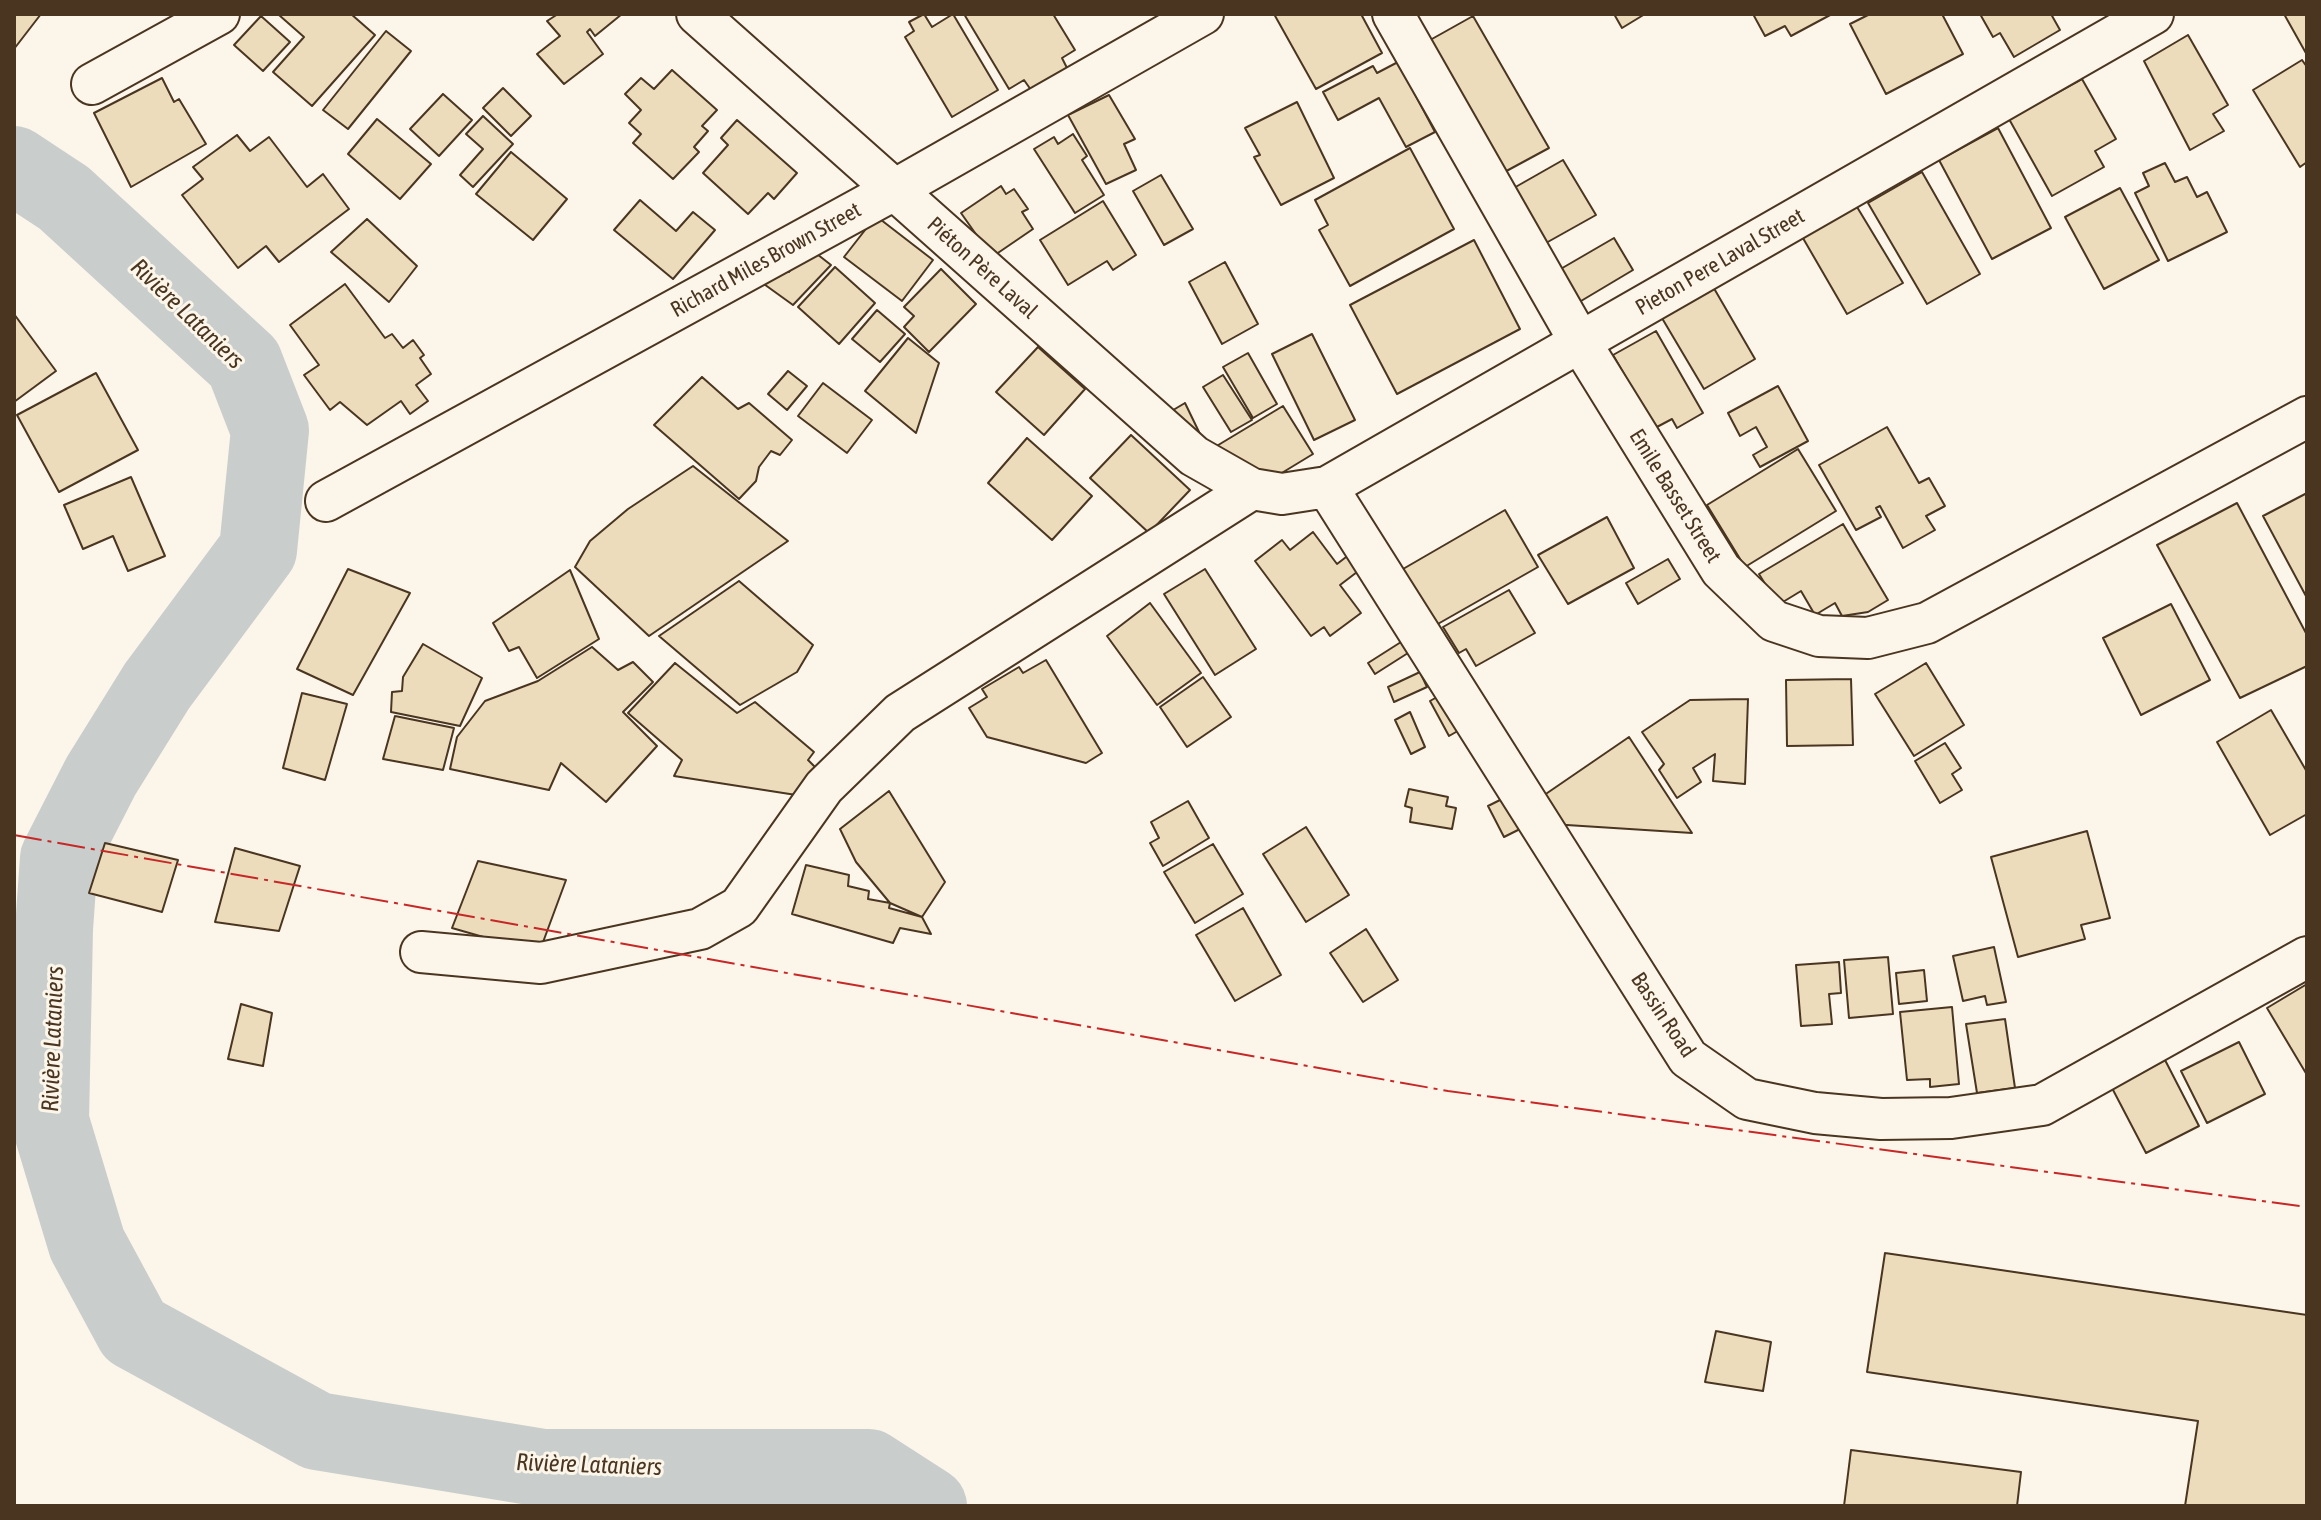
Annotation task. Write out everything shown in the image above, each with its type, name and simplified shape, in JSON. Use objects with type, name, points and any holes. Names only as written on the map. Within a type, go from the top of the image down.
[{"type":"street","points":[[92,84],[219,14]]},
{"type":"street","name":"Piéton Père Laval","points":[[697,14],[1194,456],[1267,492]]},
{"type":"street","name":"Richard Miles Brown Street","points":[[326,501],[894,190],[1203,14]]},
{"type":"street","name":"Emile Basset Street","points":[[1393,14],[1580,342],[1721,570],[1774,621],[1819,636],[1868,638],[1927,623],[2307,417]]},
{"type":"street","name":"Pieton Pere Laval Street","points":[[1267,492],[1327,487],[2153,14]]},
{"type":"street","name":"Bassin Road","points":[[1327,487],[1688,1058],[1747,1099],[1815,1113],[1881,1119],[1951,1118],[2042,1105],[2307,957]]},
{"type":"street","points":[[421,952],[541,963],[700,929],[739,907],[824,787],[900,713],[1267,492]]},
{"type":"building","points":[[14,14],[41,14],[14,49]]},
{"type":"building","points":[[351,14],[375,35],[312,106],[273,72],[304,37],[279,15]]},
{"type":"building","points":[[558,14],[622,14],[595,36],[590,29],[587,32],[603,54],[564,84],[537,54],[560,36],[547,21]]},
{"type":"building","points":[[924,14],[932,27],[953,14],[998,90],[952,117],[905,37],[914,31],[909,22]]},
{"type":"building","points":[[964,14],[1053,14],[1075,50],[1062,58],[1067,68],[1031,90],[1024,80],[1009,89]]},
{"type":"building","points":[[1274,14],[1361,14],[1382,53],[1316,89]]},
{"type":"building","points":[[1614,14],[1645,14],[1622,28]]},
{"type":"building","points":[[1753,14],[1832,14],[1791,36],[1785,26],[1765,36]]},
{"type":"building","points":[[1870,14],[1942,14],[1963,54],[1886,94],[1850,24]]},
{"type":"building","points":[[1980,14],[2051,14],[2060,30],[2014,57],[2000,33],[1993,37]]},
{"type":"building","points":[[2284,14],[2307,14],[2307,55]]},
{"type":"building","points":[[261,16],[290,42],[263,71],[234,45]]},
{"type":"building","points":[[1473,16],[1549,148],[1499,175],[1423,44]]},
{"type":"building","points":[[386,31],[411,51],[348,129],[323,110]]},
{"type":"building","points":[[2188,35],[2228,105],[2213,114],[2224,131],[2190,150],[2144,61]]},
{"type":"building","points":[[2302,60],[2307,67],[2307,162],[2300,167],[2253,90]]},
{"type":"building","points":[[1398,62],[1435,132],[1406,147],[1379,98],[1338,120],[1323,92],[1373,66],[1377,73]]},
{"type":"building","points":[[672,70],[717,110],[702,126],[708,131],[694,147],[699,152],[673,179],[633,143],[641,134],[629,123],[641,110],[625,94],[641,78],[654,89]]},
{"type":"building","points":[[162,78],[174,102],[179,99],[206,144],[131,187],[94,113]]},
{"type":"building","points":[[2082,79],[2116,139],[2095,151],[2104,167],[2052,196],[2009,119]]},
{"type":"building","points":[[503,88],[531,116],[511,136],[483,108]]},
{"type":"building","points":[[443,94],[472,120],[439,156],[410,129]]},
{"type":"building","points":[[1109,95],[1135,139],[1124,144],[1136,170],[1106,184],[1068,115]]},
{"type":"building","points":[[1297,102],[1334,178],[1281,205],[1254,157],[1260,155],[1245,128]]},
{"type":"building","points":[[483,116],[513,144],[473,187],[460,175],[483,149],[466,134]]},
{"type":"building","points":[[377,119],[431,164],[400,199],[348,154]]},
{"type":"building","points":[[737,120],[797,173],[774,199],[768,193],[748,214],[703,173],[728,145],[721,138]]},
{"type":"building","points":[[1998,128],[2051,228],[1992,259],[1939,160]]},
{"type":"building","points":[[1073,134],[1087,156],[1082,160],[1104,195],[1075,213],[1034,149],[1054,137],[1058,144]]},
{"type":"building","points":[[237,135],[250,151],[269,137],[307,187],[323,174],[349,209],[279,262],[266,246],[238,268],[182,195],[203,179],[193,167]]},
{"type":"building","points":[[1410,148],[1454,229],[1350,286],[1319,230],[1328,225],[1315,200]]},
{"type":"building","points":[[511,152],[567,199],[533,240],[476,194]]},
{"type":"building","points":[[1563,160],[1596,215],[1537,248],[1505,193]]},
{"type":"building","points":[[2165,163],[2175,182],[2187,177],[2197,197],[2207,192],[2227,232],[2168,261],[2135,193],[2149,186],[2143,173]]},
{"type":"building","points":[[1922,172],[1980,274],[1927,304],[1868,203]]},
{"type":"building","points":[[1161,175],[1193,229],[1164,245],[1133,191]]},
{"type":"building","points":[[1001,186],[1006,194],[1014,189],[1028,209],[1022,212],[1033,229],[992,257],[961,213]]},
{"type":"building","points":[[2120,188],[2159,260],[2104,289],[2065,217]]},
{"type":"building","points":[[640,200],[676,231],[693,212],[715,230],[673,279],[614,230]]},
{"type":"building","points":[[1103,201],[1136,255],[1113,270],[1107,261],[1068,285],[1040,240]]},
{"type":"building","points":[[1854,202],[1903,283],[1847,314],[1800,233]]},
{"type":"building","points":[[876,216],[933,260],[902,301],[844,257]]},
{"type":"building","points":[[367,219],[417,266],[389,302],[331,252]]},
{"type":"building","points":[[1614,238],[1633,270],[1581,301],[1565,297],[1552,274]]},
{"type":"building","points":[[1474,240],[1520,329],[1397,394],[1350,305]]},
{"type":"building","points":[[808,247],[831,265],[793,305],[750,274],[774,260],[789,272]]},
{"type":"building","points":[[1225,262],[1258,324],[1222,344],[1189,282]]},
{"type":"building","points":[[835,267],[875,303],[839,344],[798,307]]},
{"type":"building","points":[[941,269],[976,304],[929,352],[904,327],[914,316],[904,307]]},
{"type":"building","points":[[1708,278],[1755,359],[1704,389],[1656,308]]},
{"type":"building","points":[[345,284],[385,338],[392,334],[403,348],[413,340],[424,355],[420,358],[431,374],[416,385],[428,401],[410,414],[401,401],[367,425],[340,402],[330,410],[304,375],[319,365],[290,325]]},
{"type":"building","points":[[877,310],[905,334],[880,362],[852,339]]},
{"type":"building","points":[[14,314],[56,371],[14,402]]},
{"type":"building","points":[[1656,331],[1703,413],[1677,428],[1672,419],[1655,428],[1613,355]]},
{"type":"building","points":[[1312,334],[1355,420],[1314,440],[1272,354]]},
{"type":"building","points":[[908,338],[939,363],[916,433],[865,391]]},
{"type":"building","points":[[1038,347],[1085,389],[1044,435],[996,392]]},
{"type":"building","points":[[1248,353],[1277,404],[1253,418],[1223,367]]},
{"type":"building","points":[[788,371],[807,386],[787,410],[768,394]]},
{"type":"building","points":[[96,373],[138,450],[59,492],[17,415]]},
{"type":"building","points":[[1223,375],[1252,420],[1231,432],[1203,387]]},
{"type":"building","points":[[702,377],[738,409],[749,403],[792,440],[780,455],[771,451],[759,467],[756,481],[739,499],[654,425]]},
{"type":"building","points":[[823,383],[872,420],[847,453],[798,416]]},
{"type":"building","points":[[1778,386],[1808,441],[1760,467],[1753,455],[1767,447],[1756,427],[1740,436],[1728,413]]},
{"type":"building","points":[[1185,403],[1200,434],[1185,443],[1158,419]]},
{"type":"building","points":[[1283,406],[1313,454],[1262,485],[1205,453]]},
{"type":"building","points":[[1887,427],[1919,483],[1929,478],[1945,506],[1926,516],[1935,530],[1903,548],[1880,506],[1876,508],[1881,517],[1856,530],[1819,465]]},
{"type":"building","points":[[1131,435],[1190,490],[1149,533],[1090,478]]},
{"type":"building","points":[[1027,438],[1092,496],[1052,540],[988,483]]},
{"type":"building","points":[[1798,449],[1836,511],[1745,567],[1707,505]]},
{"type":"building","points":[[693,466],[788,541],[649,636],[575,567],[590,541],[628,509]]},
{"type":"building","points":[[131,477],[165,556],[128,571],[113,536],[83,549],[64,505]]},
{"type":"building","points":[[2307,493],[2307,598],[2263,516]]},
{"type":"building","points":[[2237,503],[2307,635],[2307,666],[2240,698],[2157,545]]},
{"type":"building","points":[[1505,510],[1538,567],[1436,625],[1403,569]]},
{"type":"building","points":[[1607,517],[1634,568],[1568,604],[1538,555]]},
{"type":"building","points":[[1843,524],[1888,600],[1868,612],[1842,616],[1835,603],[1815,615],[1801,591],[1778,605],[1759,574]]},
{"type":"building","points":[[1313,532],[1337,564],[1350,554],[1361,569],[1340,585],[1361,613],[1330,636],[1324,627],[1311,636],[1255,561],[1282,540],[1290,550]]},
{"type":"building","points":[[1668,559],[1680,579],[1638,604],[1626,583]]},
{"type":"building","points":[[348,569],[410,593],[353,695],[297,669]]},
{"type":"building","points":[[1205,569],[1256,649],[1215,675],[1164,594]]},
{"type":"building","points":[[570,570],[599,639],[537,678],[519,647],[509,651],[493,623]]},
{"type":"building","points":[[739,581],[813,645],[797,672],[740,705],[659,636]]},
{"type":"building","points":[[1509,590],[1535,633],[1476,666],[1466,649],[1459,653],[1443,627]]},
{"type":"building","points":[[1150,603],[1201,673],[1157,705],[1107,636]]},
{"type":"building","points":[[2171,604],[2210,680],[2141,715],[2103,638]]},
{"type":"building","points":[[1401,642],[1408,653],[1375,674],[1368,663]]},
{"type":"building","points":[[423,644],[482,678],[460,726],[391,712],[392,692],[402,691],[403,677]]},
{"type":"building","points":[[592,647],[618,670],[633,662],[653,682],[623,712],[657,746],[606,802],[561,763],[549,790],[450,769],[457,737],[485,701],[538,681]]},
{"type":"building","points":[[1046,660],[1102,753],[1086,763],[987,737],[969,708],[987,697],[982,689],[1019,667],[1023,673]]},
{"type":"building","points":[[675,663],[737,713],[755,702],[814,752],[808,760],[825,777],[809,797],[674,776],[682,760],[628,713]]},
{"type":"building","points":[[1926,663],[1964,725],[1914,756],[1875,694]]},
{"type":"building","points":[[1420,672],[1427,687],[1394,702],[1388,687]]},
{"type":"building","points":[[1203,677],[1231,717],[1187,747],[1160,707]]},
{"type":"building","points":[[1851,679],[1853,745],[1787,746],[1786,680]]},
{"type":"building","points":[[302,693],[347,704],[325,780],[283,768]]},
{"type":"building","points":[[1444,693],[1463,728],[1449,736],[1430,701]]},
{"type":"building","points":[[1748,699],[1745,784],[1713,781],[1715,754],[1693,768],[1701,782],[1677,798],[1659,770],[1664,764],[1642,732],[1690,700]]},
{"type":"building","points":[[2271,710],[2307,772],[2307,814],[2270,835],[2217,742]]},
{"type":"building","points":[[1410,712],[1425,747],[1411,754],[1395,720]]},
{"type":"building","points":[[395,716],[454,728],[443,770],[383,759]]},
{"type":"building","points":[[1629,737],[1692,833],[1551,824],[1537,800]]},
{"type":"building","points":[[1945,743],[1961,768],[1952,774],[1962,790],[1940,803],[1915,761]]},
{"type":"building","points":[[1409,789],[1448,797],[1446,806],[1456,808],[1452,829],[1410,822],[1412,808],[1405,806]]},
{"type":"building","points":[[889,791],[945,882],[922,917],[890,903],[856,862],[840,829]]},
{"type":"building","points":[[1504,798],[1520,829],[1504,837],[1488,806]]},
{"type":"building","points":[[1188,801],[1209,838],[1163,866],[1150,843],[1159,838],[1151,822]]},
{"type":"building","points":[[1306,827],[1349,895],[1306,922],[1263,854]]},
{"type":"building","points":[[2087,831],[2110,918],[2081,925],[2085,939],[2018,957],[1991,857]]},
{"type":"building","points":[[105,843],[178,860],[162,912],[89,893]]},
{"type":"building","points":[[1213,844],[1243,894],[1195,923],[1164,872]]},
{"type":"building","points":[[235,848],[300,866],[279,931],[215,922]]},
{"type":"building","points":[[478,861],[566,880],[539,953],[452,928]]},
{"type":"building","points":[[806,865],[849,875],[848,886],[869,891],[868,899],[890,903],[889,908],[922,917],[931,934],[900,928],[893,943],[792,914]]},
{"type":"building","points":[[1243,908],[1281,975],[1235,1001],[1196,935]]},
{"type":"building","points":[[1366,929],[1398,980],[1363,1002],[1330,953]]},
{"type":"building","points":[[1994,947],[2006,1002],[1987,1005],[1985,996],[1963,1001],[1953,956]]},
{"type":"building","points":[[1888,957],[1893,1014],[1849,1018],[1844,960]]},
{"type":"building","points":[[1839,962],[1841,993],[1829,994],[1832,1024],[1801,1026],[1796,965]]},
{"type":"building","points":[[1924,970],[1927,1001],[1899,1004],[1896,973]]},
{"type":"building","points":[[2307,984],[2307,1075],[2267,1008]]},
{"type":"building","points":[[241,1004],[272,1013],[263,1066],[228,1059]]},
{"type":"building","points":[[1952,1007],[1959,1084],[1930,1087],[1930,1079],[1907,1080],[1900,1012]]},
{"type":"building","points":[[2005,1019],[2015,1088],[1977,1093],[1966,1024]]},
{"type":"building","points":[[2239,1042],[2265,1094],[2207,1123],[2181,1071]]},
{"type":"building","points":[[2165,1060],[2199,1126],[2146,1153],[2112,1088]]},
{"type":"building","points":[[1885,1253],[2307,1315],[2307,1506],[2185,1506],[2198,1421],[1867,1372]]},
{"type":"building","points":[[1716,1331],[1771,1342],[1763,1391],[1705,1382]]},
{"type":"building","points":[[1851,1450],[2021,1472],[2017,1506],[1844,1506]]},
{"type":"waterway","name":"Rivière Lataniers","points":[[14,165],[64,198],[244,363],[270,430],[258,550],[157,686],[101,776],[59,858],[54,929],[50,1121],[87,1244],[134,1331],[317,1431],[543,1468],[869,1468],[928,1506]]},
{"type":"power","points":[[14,835],[1448,1091],[2307,1207]]}]
